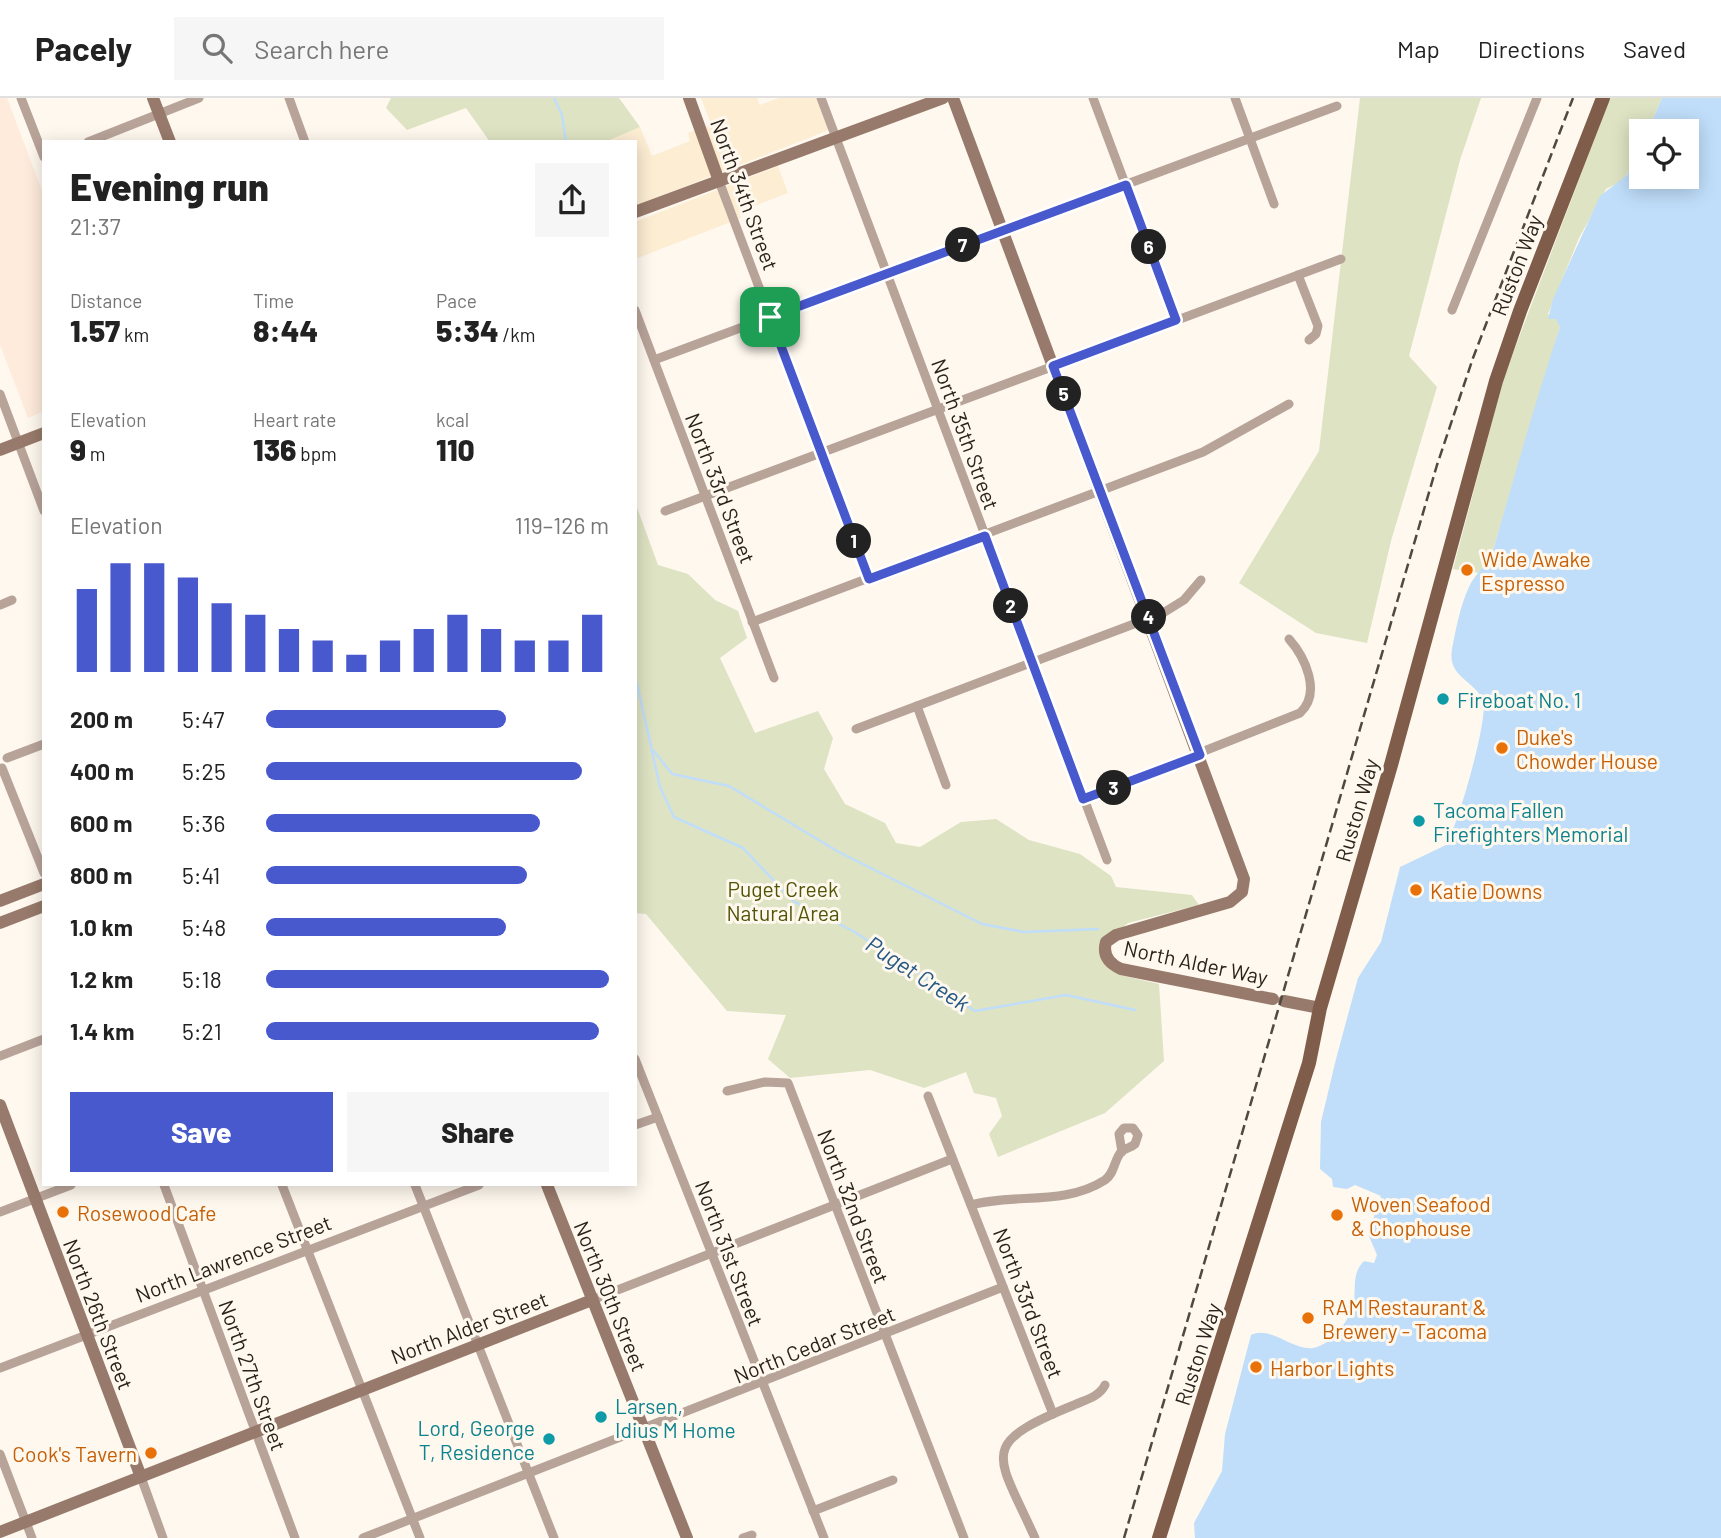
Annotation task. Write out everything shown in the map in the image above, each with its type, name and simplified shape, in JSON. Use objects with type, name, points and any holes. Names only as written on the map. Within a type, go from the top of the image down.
[{"type":"main road","name":"Ruston Way","points":[[1159,1538],[1303,1086],[1320,1009],[1504,357],[1603,98]]},
{"type":"street","points":[[22,98],[42,152]]},
{"type":"street","points":[[153,98],[169,140]]},
{"type":"street","points":[[93,140],[199,98]]},
{"type":"street","points":[[289,98],[304,140]]},
{"type":"street","name":"North 34th Street","points":[[689,98],[869,579]]},
{"type":"street","name":"North 35th Street","points":[[821,98],[1107,860]]},
{"type":"street","points":[[637,211],[943,98]]},
{"type":"street","points":[[953,98],[1200,755]]},
{"type":"street","points":[[1093,98],[1176,320]]},
{"type":"street","points":[[1235,98],[1274,204]]},
{"type":"street","points":[[1452,310],[1538,98]]},
{"type":"street","points":[[654,360],[1336,106]]},
{"type":"street","points":[[665,511],[1341,259]]},
{"type":"street","points":[[1298,275],[1318,326],[1316,334],[1309,340]]},
{"type":"street","name":"North 33rd Street","points":[[637,315],[774,678]]},
{"type":"street","points":[[0,394],[42,506]]},
{"type":"street","points":[[752,622],[1206,451],[1222,439],[1289,404]]},
{"type":"street","points":[[0,450],[42,434]]},
{"type":"street","points":[[856,729],[1149,618],[1177,605],[1201,580]]},
{"type":"street","points":[[0,605],[12,600]]},
{"type":"street","points":[[1083,799],[1200,755],[1304,710],[1310,695],[1308,674],[1302,656],[1289,639]]},
{"type":"street","points":[[917,706],[946,785]]},
{"type":"street","points":[[42,745],[4,755],[1,768],[42,868]]},
{"type":"street","name":"North Alder Way","points":[[1200,755],[1242,870],[1244,888],[1230,902],[1111,937],[1104,945],[1109,962],[1114,966],[1165,979],[1320,1009]]},
{"type":"street","points":[[0,901],[42,885]]},
{"type":"street","points":[[0,923],[42,907]]},
{"type":"street","points":[[0,1056],[42,1040]]},
{"type":"street","name":"North 31st Street","points":[[637,1064],[824,1538]]},
{"type":"street","name":"North 32nd Street","points":[[727,1091],[761,1083],[788,1083],[964,1538]]},
{"type":"street","name":"North 33rd Street","points":[[928,1096],[1054,1414]]},
{"type":"street","name":"North 26th Street","points":[[0,1105],[163,1538]]},
{"type":"street","points":[[637,1124],[658,1117]]},
{"type":"street","name":"North 33rd Street","points":[[971,1205],[992,1199],[1053,1196],[1084,1188],[1109,1176],[1122,1152]]},
{"type":"street","name":"North Alder Street","points":[[0,1532],[952,1158]]},
{"type":"street","points":[[0,1212],[68,1186]]},
{"type":"street","name":"North 27th Street","points":[[164,1186],[295,1538]]},
{"type":"street","points":[[282,1186],[420,1538]]},
{"type":"street","points":[[415,1186],[554,1538]]},
{"type":"street","name":"North Lawrence Street","points":[[0,1368],[477,1186]]},
{"type":"street","name":"North 30th Street","points":[[547,1186],[687,1538]]},
{"type":"street","name":"North Cedar Street","points":[[363,1538],[1003,1287]]},
{"type":"street","points":[[1035,1538],[1004,1468],[1002,1451],[1014,1433],[1100,1393],[1105,1385]]},
{"type":"street","points":[[0,1454],[32,1538]]},
{"type":"street","points":[[813,1511],[893,1480]]},
{"type":"shaded area","points":[[0,98],[7,98],[42,191],[42,412],[28,418],[0,345]]},
{"type":"shaded area","points":[[701,98],[757,98],[760,105],[779,98],[816,98],[829,130],[637,205],[637,140],[610,140],[640,127],[652,156],[690,141],[688,133],[711,124]]},
{"type":"shaded area","points":[[778,166],[788,193],[739,212],[741,218],[637,258],[637,221]]},
{"type":"green space","points":[[391,98],[619,98],[640,127],[610,140],[489,140],[466,108],[407,130],[386,108]]},
{"type":"green space","points":[[1360,98],[1481,98],[1460,160],[1409,356],[1437,387],[1391,541],[1367,643],[1316,633],[1239,583],[1319,451]]},
{"type":"green space","points":[[1610,98],[1662,98],[1653,119],[1629,119],[1629,171],[1622,181],[1606,189],[1579,238],[1548,314],[1560,322],[1560,327],[1493,550],[1479,573],[1453,569],[1504,377]]},
{"type":"green space","name":"Puget Creek Natural Area","points":[[637,507],[658,565],[688,574],[715,600],[738,611],[747,638],[720,658],[755,733],[818,711],[833,738],[824,769],[845,804],[885,823],[896,843],[920,847],[961,822],[996,819],[1029,840],[1080,854],[1111,876],[1116,887],[1192,895],[1199,905],[1128,923],[1102,943],[1120,975],[1159,984],[1164,1061],[1105,1113],[998,1157],[989,1134],[1002,1116],[996,1098],[974,1093],[966,1072],[924,1088],[870,1070],[790,1078],[768,1059],[786,1015],[727,1011],[646,914],[637,913]]},
{"type":"water","points":[[1662,98],[1721,98],[1721,1538],[1195,1538],[1194,1523],[1222,1471],[1225,1434],[1251,1335],[1266,1333],[1305,1348],[1313,1348],[1327,1342],[1340,1330],[1349,1316],[1360,1266],[1364,1261],[1374,1263],[1377,1255],[1368,1234],[1381,1196],[1355,1185],[1347,1189],[1333,1187],[1332,1179],[1320,1169],[1321,1122],[1336,1059],[1358,978],[1381,942],[1400,867],[1446,845],[1471,773],[1484,711],[1483,701],[1458,673],[1452,659],[1452,649],[1466,594],[1494,547],[1560,327],[1556,319],[1548,319],[1553,299],[1600,196],[1629,171],[1629,189],[1699,189],[1699,119],[1653,119]]},
{"type":"waterway","name":"Puget Creek","points":[[554,98],[562,115],[566,140]]},
{"type":"waterway","name":"Puget Creek","points":[[637,684],[660,787],[674,817],[743,848],[793,901],[853,931],[975,1011],[1066,995],[1135,1010]]},
{"type":"waterway","points":[[654,751],[672,774],[729,786],[837,851],[982,924],[1024,932],[1098,929]]},
{"type":"railway","points":[[1124,1538],[1437,465],[1473,358],[1573,98]]},
{"type":"place","name":"Wide Awake Espresso","points":[[1467,570]]},
{"type":"place","name":"Fireboat No. 1","points":[[1443,699]]},
{"type":"place","name":"Duke's Chowder House","points":[[1502,748]]},
{"type":"place","name":"Tacoma Fallen Firefighters Memorial","points":[[1419,821]]},
{"type":"place","name":"Katie Downs","points":[[1416,890]]},
{"type":"place","name":"Rosewood Cafe","points":[[63,1212]]},
{"type":"place","name":"Woven Seafood & Chophouse","points":[[1337,1215]]},
{"type":"place","name":"RAM Restaurant & Brewery - Tacoma","points":[[1308,1318]]},
{"type":"place","name":"Harbor Lights","points":[[1256,1367]]},
{"type":"place","name":"Larsen, Idius M Home","points":[[601,1417]]},
{"type":"place","name":"Lord, George T, Residence","points":[[549,1439]]},
{"type":"place","name":"Cook's Tavern","points":[[151,1453]]},
{"type":"route","points":[[1126,185],[1176,320],[1053,366],[1200,755],[1083,799],[985,536],[869,579],[770,317],[1126,185]]}]
